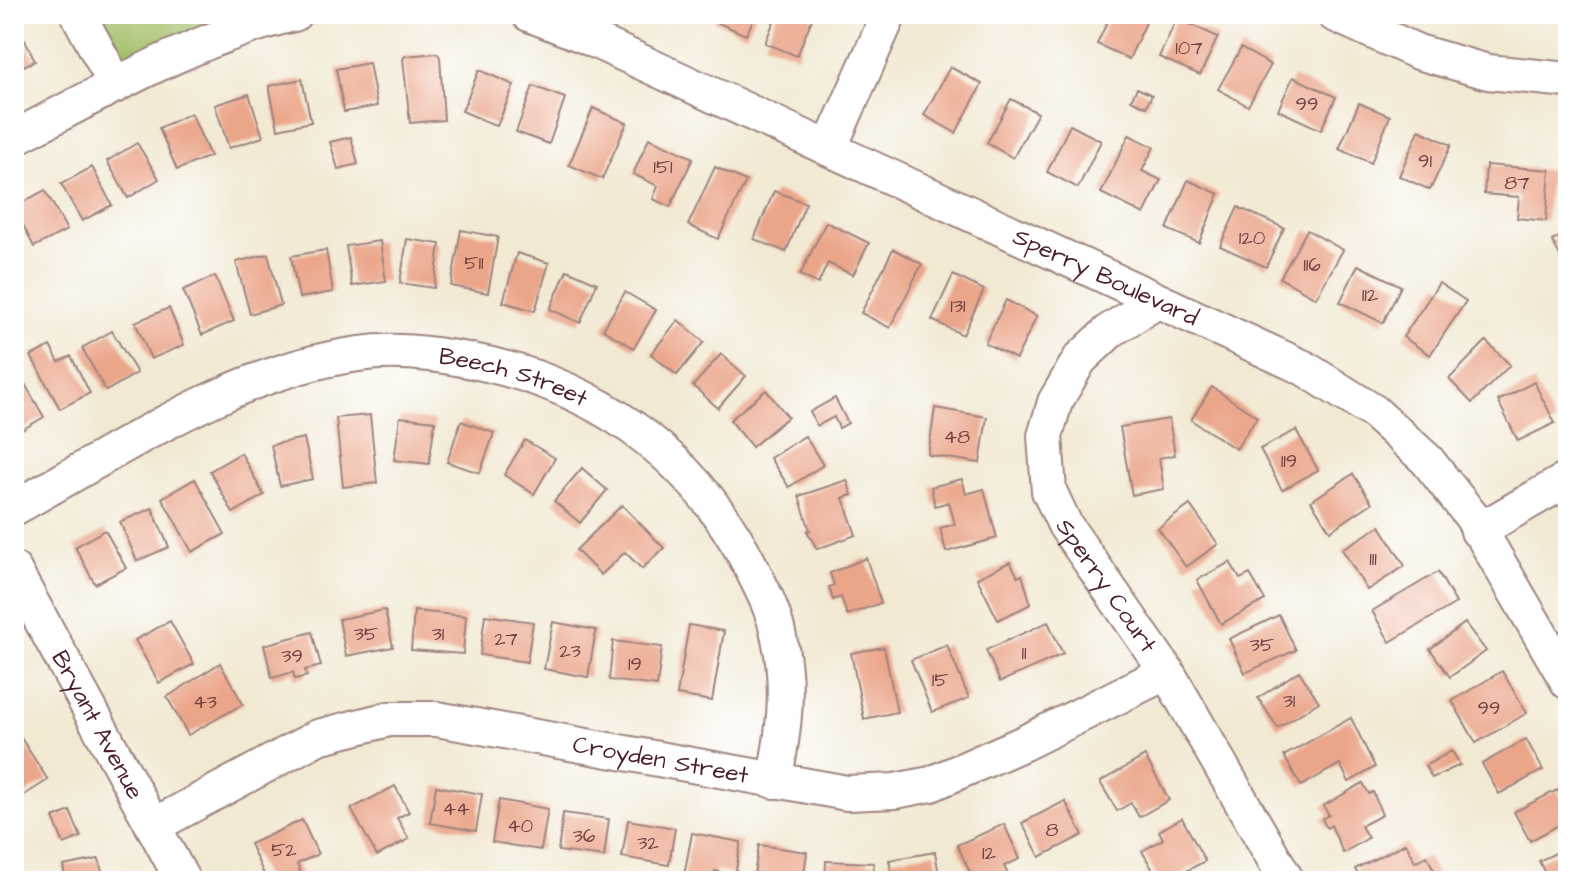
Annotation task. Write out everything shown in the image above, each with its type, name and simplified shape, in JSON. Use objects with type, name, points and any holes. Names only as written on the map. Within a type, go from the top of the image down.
[{"type":"street","points":[[78,14],[116,85]]},
{"type":"street","points":[[14,138],[116,85],[207,45],[292,14]]},
{"type":"street","name":"Sperry Boulevard","points":[[529,14],[1304,368],[1374,412],[1427,460],[1472,517],[1532,614],[1568,682]]},
{"type":"street","points":[[829,149],[889,14]]},
{"type":"street","points":[[1334,14],[1418,52],[1488,72],[1568,80]]},
{"type":"street","name":"Sperry Court","points":[[1157,301],[1111,330],[1080,359],[1055,402],[1045,436],[1045,471],[1049,491],[1065,525],[1167,672],[1287,881]]},
{"type":"street","name":"Beech Street","points":[[14,508],[216,397],[290,367],[362,353],[419,352],[514,368],[575,392],[623,421],[685,473],[730,528],[768,600],[779,636],[786,677],[784,733],[774,781]]},
{"type":"street","points":[[1478,531],[1568,479]]},
{"type":"street","name":"Bryant Avenue","points":[[14,570],[183,881]]},
{"type":"street","name":"Croyden Street","points":[[153,826],[318,737],[389,719],[437,719],[847,793],[895,791],[931,784],[1024,743],[1167,672]]},
{"type":"green space","points":[[88,14],[269,14],[121,75]]},
{"type":"building","points":[[717,14],[756,14],[746,35],[714,21]]},
{"type":"building","points":[[777,14],[814,14],[797,56],[765,43]]},
{"type":"building","points":[[1111,14],[1150,14],[1129,59],[1097,44]]},
{"type":"building","points":[[1177,18],[1218,37],[1200,75],[1159,57]]},
{"type":"building","points":[[20,30],[35,61],[14,70],[14,33]]},
{"type":"building","points":[[1241,48],[1271,65],[1248,106],[1218,89]]},
{"type":"building","points":[[437,53],[440,57],[444,120],[410,123],[403,59],[405,56]]},
{"type":"building","points":[[369,63],[377,106],[344,112],[336,69]]},
{"type":"building","points":[[950,67],[982,84],[956,133],[924,115]]},
{"type":"building","points":[[479,70],[514,85],[497,126],[462,111]]},
{"type":"building","points":[[1293,77],[1336,97],[1321,130],[1278,110]]},
{"type":"building","points":[[302,79],[311,122],[278,129],[269,86]]},
{"type":"building","points":[[533,86],[565,98],[549,144],[516,132]]},
{"type":"building","points":[[1137,88],[1152,95],[1146,107],[1131,100]]},
{"type":"building","points":[[249,94],[263,137],[229,148],[215,105]]},
{"type":"building","points":[[1011,99],[1038,113],[1013,158],[987,143]]},
{"type":"building","points":[[1359,103],[1390,116],[1371,163],[1339,149]]},
{"type":"building","points":[[593,108],[627,123],[602,179],[569,165]]},
{"type":"building","points":[[191,113],[210,156],[177,170],[159,128]]},
{"type":"building","points":[[1070,125],[1101,141],[1078,188],[1047,172]]},
{"type":"building","points":[[1419,130],[1451,145],[1430,190],[1399,176]]},
{"type":"building","points":[[1129,135],[1154,147],[1142,171],[1161,180],[1144,214],[1101,193]]},
{"type":"building","points":[[351,137],[358,164],[338,169],[330,142]]},
{"type":"building","points":[[649,138],[693,158],[670,207],[653,199],[658,186],[633,174]]},
{"type":"building","points":[[137,143],[159,179],[128,198],[107,161]]},
{"type":"building","points":[[1486,165],[1550,170],[1546,221],[1517,218],[1519,197],[1484,194]]},
{"type":"building","points":[[92,167],[112,205],[82,221],[61,184]]},
{"type":"building","points":[[715,167],[746,181],[718,239],[688,225]]},
{"type":"building","points":[[1188,180],[1219,194],[1199,243],[1167,229]]},
{"type":"building","points":[[45,190],[67,230],[34,247],[14,207]]},
{"type":"building","points":[[774,191],[806,203],[786,252],[754,239]]},
{"type":"building","points":[[1238,207],[1284,228],[1266,267],[1220,246]]},
{"type":"building","points":[[826,222],[869,243],[853,275],[828,263],[818,284],[800,275]]},
{"type":"building","points":[[461,230],[498,237],[488,293],[451,286]]},
{"type":"building","points":[[1307,230],[1343,250],[1316,298],[1280,278]]},
{"type":"building","points":[[1568,232],[1568,270],[1552,241]]},
{"type":"building","points":[[407,239],[440,244],[434,288],[400,283]]},
{"type":"building","points":[[380,241],[386,281],[352,286],[346,246]]},
{"type":"building","points":[[893,249],[922,264],[890,328],[861,313]]},
{"type":"building","points":[[326,250],[333,292],[299,298],[291,256]]},
{"type":"building","points":[[517,253],[549,263],[535,311],[503,302]]},
{"type":"building","points":[[268,254],[281,305],[250,314],[236,262]]},
{"type":"building","points":[[1358,265],[1401,286],[1383,323],[1340,302]]},
{"type":"building","points":[[567,270],[597,283],[580,323],[550,309]]},
{"type":"building","points":[[953,275],[984,290],[963,335],[932,320]]},
{"type":"building","points":[[215,276],[234,321],[202,335],[183,290]]},
{"type":"building","points":[[1439,283],[1466,301],[1430,355],[1403,337]]},
{"type":"building","points":[[625,292],[656,310],[634,348],[603,330]]},
{"type":"building","points":[[1006,300],[1037,316],[1016,359],[985,343]]},
{"type":"building","points":[[169,308],[184,345],[151,359],[135,322]]},
{"type":"building","points":[[678,320],[704,342],[677,375],[651,354]]},
{"type":"building","points":[[112,331],[137,373],[106,391],[82,348]]},
{"type":"building","points":[[1486,341],[1510,365],[1472,403],[1449,379]]},
{"type":"building","points":[[50,346],[59,362],[71,356],[90,393],[60,409],[31,356]]},
{"type":"building","points":[[721,354],[746,376],[718,408],[693,386]]},
{"type":"building","points":[[18,372],[44,417],[15,434],[14,374]]},
{"type":"building","points":[[1534,382],[1555,423],[1518,441],[1498,401]]},
{"type":"building","points":[[1212,387],[1257,417],[1236,449],[1191,420]]},
{"type":"building","points":[[766,390],[788,417],[752,447],[730,420]]},
{"type":"building","points":[[835,398],[848,423],[839,428],[834,417],[817,426],[810,412]]},
{"type":"building","points":[[935,408],[987,417],[980,463],[928,455]]},
{"type":"building","points":[[370,415],[377,483],[343,487],[336,418]]},
{"type":"building","points":[[400,417],[435,421],[429,464],[394,460]]},
{"type":"building","points":[[1169,419],[1175,455],[1159,458],[1164,489],[1132,495],[1120,427]]},
{"type":"building","points":[[461,421],[494,433],[480,473],[447,462]]},
{"type":"building","points":[[1296,430],[1318,470],[1282,490],[1260,449]]},
{"type":"building","points":[[805,436],[823,465],[789,487],[770,458]]},
{"type":"building","points":[[304,438],[313,479],[280,486],[271,445]]},
{"type":"building","points":[[525,440],[555,458],[534,494],[504,475]]},
{"type":"building","points":[[241,453],[264,495],[233,513],[210,471]]},
{"type":"building","points":[[582,468],[607,490],[580,523],[554,501]]},
{"type":"building","points":[[1353,474],[1372,503],[1330,531],[1311,501]]},
{"type":"building","points":[[195,479],[225,534],[192,552],[162,498]]},
{"type":"building","points":[[962,479],[966,494],[984,489],[997,538],[946,552],[940,528],[955,524],[949,502],[935,506],[931,487]]},
{"type":"building","points":[[847,480],[852,495],[843,498],[856,535],[817,549],[807,531],[810,530],[799,496]]},
{"type":"building","points":[[622,505],[664,548],[642,569],[625,552],[601,575],[576,550]]},
{"type":"building","points":[[1190,505],[1218,544],[1186,567],[1158,528]]},
{"type":"building","points":[[152,508],[169,547],[137,561],[120,522]]},
{"type":"building","points":[[1380,526],[1405,566],[1367,590],[1342,549]]},
{"type":"building","points":[[105,530],[126,568],[95,584],[75,547]]},
{"type":"building","points":[[866,558],[881,603],[847,615],[841,597],[833,600],[829,587],[834,585],[830,573]]},
{"type":"building","points":[[1010,562],[1018,577],[1022,575],[1031,604],[998,620],[977,578]]},
{"type":"building","points":[[1230,562],[1240,579],[1250,574],[1265,600],[1221,624],[1197,580]]},
{"type":"building","points":[[1438,572],[1456,603],[1390,642],[1372,611]]},
{"type":"building","points":[[385,610],[393,647],[346,656],[339,619]]},
{"type":"building","points":[[414,611],[466,616],[463,654],[411,650]]},
{"type":"building","points":[[485,615],[533,622],[527,662],[480,655]]},
{"type":"building","points":[[1279,615],[1296,650],[1245,673],[1229,639]]},
{"type":"building","points":[[170,621],[194,664],[159,683],[135,640]]},
{"type":"building","points":[[553,622],[596,630],[588,677],[544,669]]},
{"type":"building","points":[[1048,622],[1063,654],[1000,682],[986,650]]},
{"type":"building","points":[[1465,623],[1486,651],[1450,677],[1430,649]]},
{"type":"building","points":[[689,625],[724,631],[712,701],[677,695]]},
{"type":"building","points":[[312,632],[321,666],[305,670],[307,676],[295,679],[293,672],[272,678],[264,645]]},
{"type":"building","points":[[613,641],[662,647],[657,686],[609,680]]},
{"type":"building","points":[[947,645],[969,698],[932,712],[911,660]]},
{"type":"building","points":[[884,647],[897,712],[864,719],[851,653]]},
{"type":"building","points":[[220,663],[243,704],[188,735],[167,697]]},
{"type":"building","points":[[1299,671],[1319,702],[1278,728],[1258,698]]},
{"type":"building","points":[[1502,671],[1527,713],[1476,743],[1452,701]]},
{"type":"building","points":[[1351,718],[1375,767],[1349,782],[1340,764],[1301,786],[1284,756]]},
{"type":"building","points":[[21,738],[48,780],[21,797],[14,787],[14,742]]},
{"type":"building","points":[[1526,739],[1543,770],[1499,794],[1482,764]]},
{"type":"building","points":[[1452,751],[1460,765],[1432,778],[1425,766]]},
{"type":"building","points":[[1145,756],[1169,800],[1139,817],[1131,803],[1117,811],[1100,782]]},
{"type":"building","points":[[1363,783],[1369,794],[1373,792],[1382,815],[1361,826],[1368,838],[1343,853],[1331,825],[1327,828],[1322,819],[1329,815],[1323,806]]},
{"type":"building","points":[[395,786],[409,812],[397,818],[409,839],[377,856],[351,809]]},
{"type":"building","points":[[436,786],[482,794],[476,831],[430,823]]},
{"type":"building","points":[[1557,790],[1568,811],[1568,820],[1530,841],[1514,812]]},
{"type":"building","points":[[499,800],[548,809],[541,850],[492,842]]},
{"type":"building","points":[[1065,801],[1083,835],[1040,857],[1022,823]]},
{"type":"building","points":[[70,811],[81,837],[64,844],[53,818]]},
{"type":"building","points":[[563,813],[609,819],[604,857],[558,851]]},
{"type":"building","points":[[1182,818],[1205,861],[1168,881],[1159,881],[1142,851],[1163,839],[1159,831]]},
{"type":"building","points":[[302,820],[318,854],[297,864],[302,876],[291,881],[267,881],[250,844]]},
{"type":"building","points":[[628,820],[675,828],[669,865],[622,857]]},
{"type":"building","points":[[1004,824],[1020,859],[1004,866],[1011,881],[974,881],[957,845]]},
{"type":"building","points":[[692,833],[741,842],[735,875],[715,871],[713,881],[683,881]]},
{"type":"building","points":[[1406,843],[1415,862],[1427,856],[1438,878],[1431,881],[1361,881],[1355,869]]},
{"type":"building","points":[[759,845],[807,852],[803,881],[753,881]]},
{"type":"building","points":[[1568,847],[1568,881],[1549,881],[1539,861]]},
{"type":"building","points":[[935,852],[940,881],[893,881],[889,860]]},
{"type":"building","points":[[99,859],[104,881],[66,881],[63,866]]},
{"type":"building","points":[[826,861],[874,863],[873,881],[825,881]]}]
